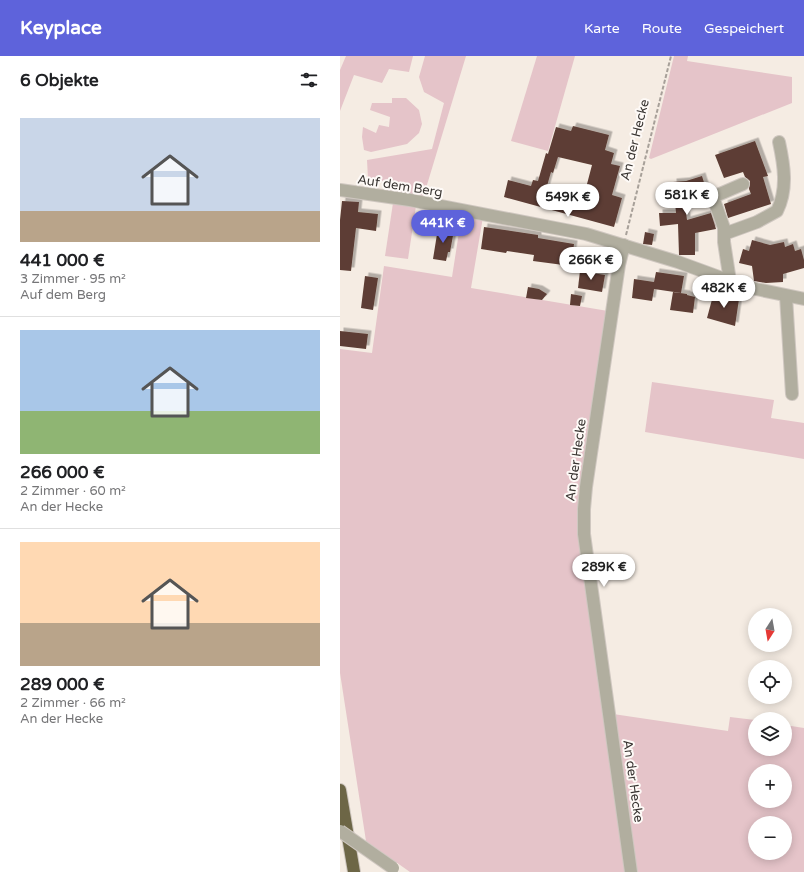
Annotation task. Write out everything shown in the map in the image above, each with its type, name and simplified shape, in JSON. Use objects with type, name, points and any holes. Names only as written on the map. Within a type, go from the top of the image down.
[{"type":"highway","points":[[340,790],[354,872]]},
{"type":"street","points":[[724,234],[769,216],[777,211],[784,194],[784,166],[779,142]]},
{"type":"street","points":[[730,282],[722,222],[713,197],[742,184]]},
{"type":"street","name":"Auf dem Berg","points":[[340,190],[410,200],[586,234],[678,262],[730,282],[804,299]]},
{"type":"street","name":"An der Hecke","points":[[624,245],[613,303],[584,500],[583,518],[584,534],[632,872]]},
{"type":"street","points":[[786,296],[792,394]]},
{"type":"street","points":[[340,831],[396,870]]},
{"type":"path","name":"An der Hecke","points":[[624,245],[671,56]]},
{"type":"shaded area","points":[[346,56],[413,56],[409,72],[389,69],[382,83],[354,75],[340,111],[340,70]]},
{"type":"shaded area","points":[[425,56],[466,56],[423,198],[394,194],[395,183],[368,179],[367,160],[432,149],[444,103],[424,92],[419,77]]},
{"type":"shaded area","points":[[537,56],[575,56],[548,151],[511,141]]},
{"type":"shaded area","points":[[674,56],[688,56],[687,61],[792,77],[792,103],[651,159],[649,158]]},
{"type":"shaded area","points":[[392,98],[406,98],[419,110],[422,124],[419,133],[407,144],[371,152],[364,150],[362,137],[363,127],[376,133],[379,125],[389,127],[390,117],[370,110],[372,103],[392,103]]},
{"type":"shaded area","points":[[393,203],[416,206],[408,259],[385,256]]},
{"type":"shaded area","points":[[462,213],[483,217],[471,288],[608,311],[578,511],[627,872],[410,872],[366,841],[340,673],[340,349],[372,353],[384,266],[452,277]]},
{"type":"shaded area","points":[[652,382],[774,400],[771,418],[804,423],[804,459],[645,432]]},
{"type":"shaded area","points":[[613,714],[728,731],[730,717],[748,719],[748,756],[792,756],[792,726],[804,728],[804,872],[635,872]]},
{"type":"building","points":[[573,126],[609,135],[605,150],[614,153],[611,164],[620,166],[612,195],[622,198],[614,227],[504,197],[508,180],[531,186],[533,180],[538,181],[546,153],[548,154],[556,127],[571,131]],"holes":[[[558,157],[592,165],[582,203],[545,193],[551,172],[553,173]]]},
{"type":"building","points":[[755,141],[768,176],[763,177],[771,204],[728,218],[724,204],[751,194],[749,189],[750,181],[745,177],[743,172],[724,178],[715,155]]},
{"type":"building","points":[[702,176],[706,189],[684,197],[687,220],[711,213],[716,229],[695,233],[695,255],[679,255],[678,224],[660,226],[659,213],[676,213],[673,182],[686,181]]},
{"type":"building","points":[[342,201],[359,202],[358,212],[378,214],[376,231],[356,228],[351,271],[340,270],[340,220]]},
{"type":"building","points":[[484,227],[538,235],[538,238],[574,244],[571,266],[533,261],[534,255],[481,249]]},
{"type":"building","points":[[438,228],[454,230],[450,252],[448,252],[446,261],[433,259]]},
{"type":"building","points":[[645,232],[654,234],[652,245],[643,244]]},
{"type":"building","points":[[752,240],[770,245],[784,242],[785,247],[793,244],[795,251],[801,249],[804,260],[804,268],[783,274],[783,282],[766,283],[754,281],[752,266],[739,263],[743,249],[749,251]]},
{"type":"building","points":[[580,271],[605,275],[602,292],[578,288]]},
{"type":"building","points":[[656,272],[684,276],[681,293],[654,289],[652,301],[632,298],[634,279],[654,282]]},
{"type":"building","points":[[365,276],[378,278],[373,310],[361,308]]},
{"type":"building","points":[[528,287],[539,289],[547,294],[542,300],[526,298]]},
{"type":"building","points":[[673,292],[695,297],[693,313],[670,310]]},
{"type":"building","points":[[714,292],[739,299],[735,326],[707,318]]},
{"type":"building","points":[[571,294],[582,296],[580,306],[570,305]]},
{"type":"building","points":[[340,331],[368,334],[366,349],[340,346]]}]
